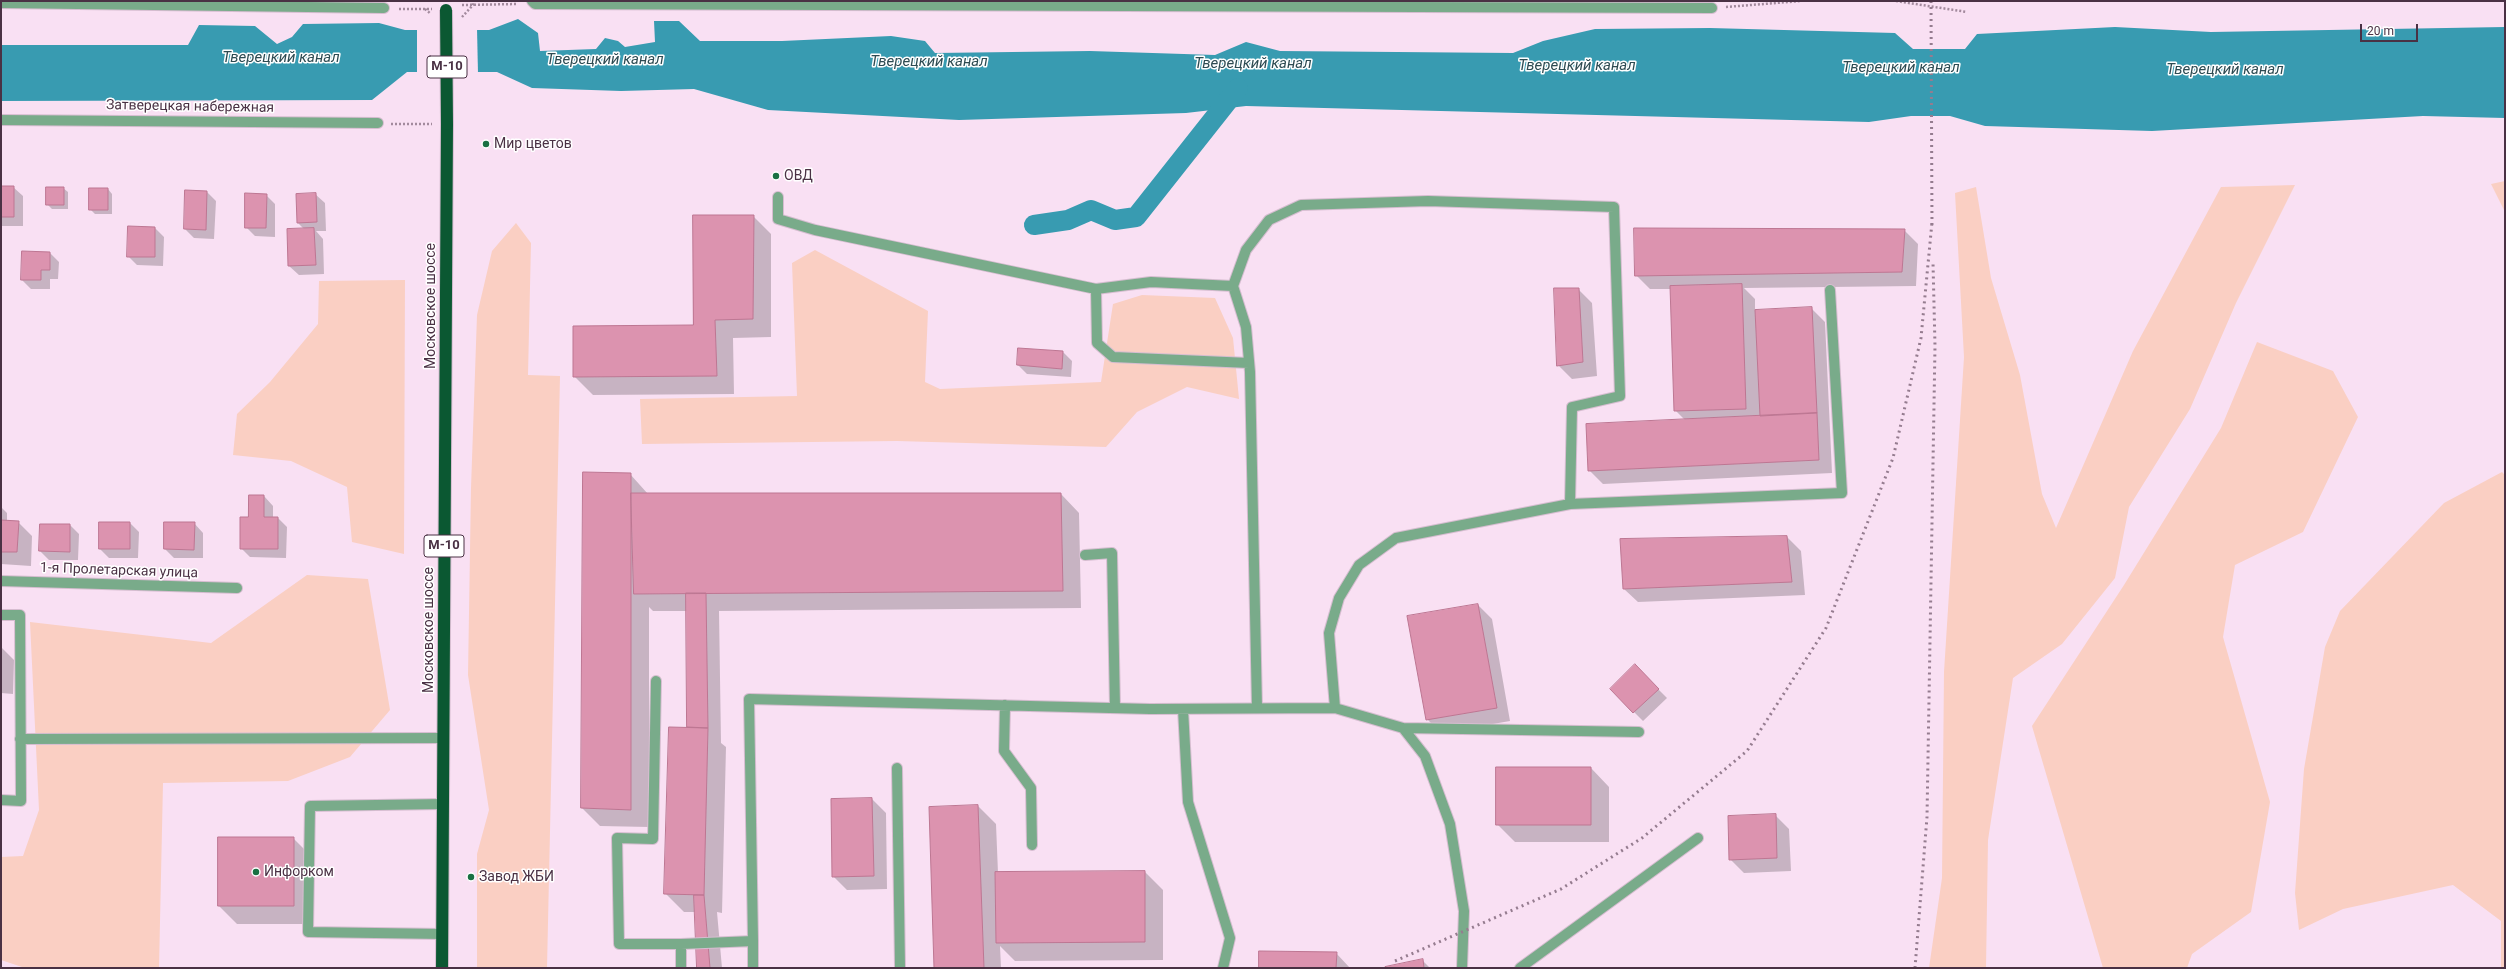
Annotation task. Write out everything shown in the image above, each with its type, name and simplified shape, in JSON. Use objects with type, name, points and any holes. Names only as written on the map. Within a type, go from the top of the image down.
[{"type":"highway","name":"Московское шоссе","points":[[442,968],[447,124],[446,5]]},
{"type":"street","points":[[1,2],[384,8]]},
{"type":"street","points":[[533,3],[1532,4],[1712,8]]},
{"type":"street","name":"Затверецкая набережная","points":[[1,120],[378,123]]},
{"type":"street","points":[[778,197],[778,219],[815,230],[1096,289],[1151,282],[1234,286]]},
{"type":"street","points":[[1257,708],[1249,362],[1246,328],[1234,286],[1246,250],[1269,220],[1301,205],[1428,201],[1614,207],[1620,396],[1572,407],[1570,504]]},
{"type":"street","points":[[1096,289],[1097,343],[1113,357],[1249,362]]},
{"type":"street","points":[[1334,708],[1329,633],[1339,598],[1359,565],[1396,538],[1570,504],[1842,493],[1830,290]]},
{"type":"street","points":[[1085,555],[1112,553],[1116,708]]},
{"type":"street","name":"1-я Пролетарская улица","points":[[1,581],[237,588]]},
{"type":"street","points":[[1,615],[20,615],[21,800],[1,800]]},
{"type":"street","points":[[656,681],[653,839],[617,838],[619,944],[681,944],[753,941]]},
{"type":"street","points":[[753,968],[749,698],[1116,708],[1334,708],[1403,728],[1639,732]]},
{"type":"street","points":[[1005,705],[1004,751],[1031,788],[1032,845]]},
{"type":"street","points":[[1183,709],[1188,802],[1230,938],[1223,968]]},
{"type":"street","points":[[1403,728],[1425,756],[1450,824],[1464,911],[1462,968]]},
{"type":"street","points":[[20,739],[443,738]]},
{"type":"street","points":[[897,768],[900,968]]},
{"type":"street","points":[[443,804],[310,806],[308,924],[308,932],[443,934]]},
{"type":"street","points":[[1520,968],[1698,838]]},
{"type":"street","points":[[681,944],[681,968]]},
{"type":"path","points":[[482,5],[483,1]]},
{"type":"path","points":[[1712,8],[1801,1]]},
{"type":"path","points":[[1896,1],[1967,12]]},
{"type":"path","points":[[482,5],[462,5],[533,3]]},
{"type":"path","points":[[384,8],[425,9]]},
{"type":"path","points":[[378,123],[434,124]]},
{"type":"shaded area","points":[[2505,181],[2505,212],[2491,184]]},
{"type":"shaded area","points":[[2295,185],[2236,303],[2190,409],[2129,507],[2115,578],[2062,644],[2013,678],[1988,840],[1986,968],[1929,968],[1942,878],[1944,672],[1964,357],[1955,193],[1976,187],[1991,278],[2020,375],[2042,494],[2056,528],[2133,351],[2221,187]]},
{"type":"shaded area","points":[[516,223],[531,243],[528,375],[560,376],[547,968],[477,968],[477,854],[489,810],[468,675],[471,488],[477,315],[492,251]]},
{"type":"shaded area","points":[[815,250],[928,311],[925,382],[940,389],[1101,382],[1113,304],[1142,295],[1215,298],[1233,338],[1239,399],[1187,387],[1137,412],[1106,447],[897,441],[642,444],[640,399],[797,396],[792,263]]},
{"type":"shaded area","points":[[405,280],[404,554],[352,542],[347,487],[291,461],[233,455],[237,414],[270,382],[318,324],[319,281]]},
{"type":"shaded area","points":[[2257,342],[2333,371],[2358,417],[2303,532],[2235,565],[2223,637],[2270,802],[2251,912],[2192,954],[2187,968],[2103,968],[2032,726],[2124,585],[2221,428]]},
{"type":"shaded area","points":[[2502,472],[2505,475],[2505,968],[2501,968],[2501,921],[2453,885],[2343,909],[2299,930],[2295,893],[2304,769],[2325,647],[2340,611],[2444,503]]},
{"type":"shaded area","points":[[307,575],[368,579],[390,710],[350,757],[288,781],[163,783],[159,968],[25,968],[1,960],[1,857],[23,856],[39,810],[30,622],[211,643]]},
{"type":"water","name":"Тверецкий канал","points":[[518,19],[538,33],[540,51],[596,49],[605,38],[618,41],[625,47],[655,42],[654,21],[679,21],[700,41],[782,41],[891,36],[925,41],[935,53],[1090,51],[1215,55],[1246,42],[1280,51],[1513,53],[1543,41],[1595,29],[1710,28],[1895,33],[1913,49],[1965,49],[1977,34],[2115,27],[2211,32],[2505,27],[2505,118],[2423,116],[2152,131],[1985,126],[1950,116],[1911,116],[1869,122],[1246,106],[1186,113],[959,120],[768,110],[694,89],[621,91],[532,88],[497,72],[407,72],[372,100],[1,101],[1,45],[188,45],[199,25],[255,26],[277,44],[292,37],[303,24],[379,23],[405,30],[489,30]]},
{"type":"pier","points":[[417,28],[477,28],[478,74],[417,74]]},
{"type":"building","points":[[1,186],[14,186],[14,217],[1,217]]},
{"type":"building","points":[[46,187],[64,187],[64,205],[46,205]]},
{"type":"building","points":[[89,188],[108,188],[108,210],[89,210]]},
{"type":"building","points":[[185,190],[207,191],[206,230],[184,229]]},
{"type":"building","points":[[245,193],[267,194],[266,228],[245,228]]},
{"type":"building","points":[[316,193],[317,222],[297,223],[296,194]]},
{"type":"building","points":[[693,215],[754,215],[753,319],[715,320],[717,376],[573,377],[573,326],[693,325]]},
{"type":"building","points":[[128,226],[155,227],[155,257],[127,257]]},
{"type":"building","points":[[314,228],[316,265],[288,266],[287,229]]},
{"type":"building","points":[[1634,228],[1905,229],[1902,272],[1635,276]]},
{"type":"building","points":[[22,251],[50,252],[50,270],[41,270],[41,280],[21,280]]},
{"type":"building","points":[[1742,284],[1746,409],[1674,411],[1670,286]]},
{"type":"building","points":[[1554,288],[1579,288],[1583,362],[1557,366]]},
{"type":"building","points":[[1812,307],[1817,413],[1760,416],[1755,310]]},
{"type":"building","points":[[1018,348],[1063,351],[1062,369],[1017,365]]},
{"type":"building","points":[[1817,413],[1819,460],[1588,471],[1586,424]]},
{"type":"building","points":[[583,472],[631,473],[631,810],[581,808]]},
{"type":"building","points":[[631,493],[1061,493],[1063,591],[634,594]]},
{"type":"building","points":[[249,495],[264,495],[264,517],[278,517],[278,549],[240,549],[240,517],[248,517]]},
{"type":"building","points":[[1,520],[19,521],[17,552],[1,552]]},
{"type":"building","points":[[99,522],[130,522],[130,549],[99,549]]},
{"type":"building","points":[[164,522],[195,522],[194,550],[164,549]]},
{"type":"building","points":[[40,524],[70,524],[70,552],[39,551]]},
{"type":"building","points":[[1787,536],[1792,582],[1623,589],[1620,539]]},
{"type":"building","points":[[686,593],[706,593],[708,728],[687,727]]},
{"type":"building","points":[[1478,604],[1497,708],[1426,720],[1407,616]]},
{"type":"building","points":[[1635,664],[1659,689],[1633,713],[1610,689]]},
{"type":"building","points":[[669,727],[708,728],[704,895],[664,894]]},
{"type":"building","points":[[1496,767],[1591,767],[1591,825],[1496,825]]},
{"type":"building","points":[[872,798],[874,876],[832,877],[831,799]]},
{"type":"building","points":[[978,805],[984,968],[934,968],[929,807]]},
{"type":"building","points":[[1776,814],[1777,858],[1729,860],[1728,816]]},
{"type":"building","name":"Инфорком","points":[[218,837],[294,837],[294,906],[218,906]]},
{"type":"building","points":[[1145,871],[1145,942],[996,943],[995,872]]},
{"type":"building","points":[[694,895],[704,895],[710,968],[697,968]]},
{"type":"building","points":[[1259,951],[1337,952],[1336,968],[1259,968]]},
{"type":"building","points":[[1423,959],[1424,968],[1385,968],[1385,967]]},
{"type":"waterway","points":[[1034,225],[1068,220],[1091,210],[1115,220],[1136,217],[1238,88]]},
{"type":"railway","points":[[1931,1],[1932,227]]},
{"type":"railway","points":[[1395,961],[1561,889],[1642,838],[1747,751],[1826,628],[1893,458],[1921,338],[1932,222]]},
{"type":"railway","points":[[1915,968],[1927,817],[1935,346],[1933,263]]},
{"type":"place","name":"Мир цветов","points":[[486,144]]},
{"type":"place","name":"ОВД","points":[[776,176]]},
{"type":"place","name":"Инфорком","points":[[256,872]]},
{"type":"place","name":"Завод ЖБИ","points":[[471,877]]}]
